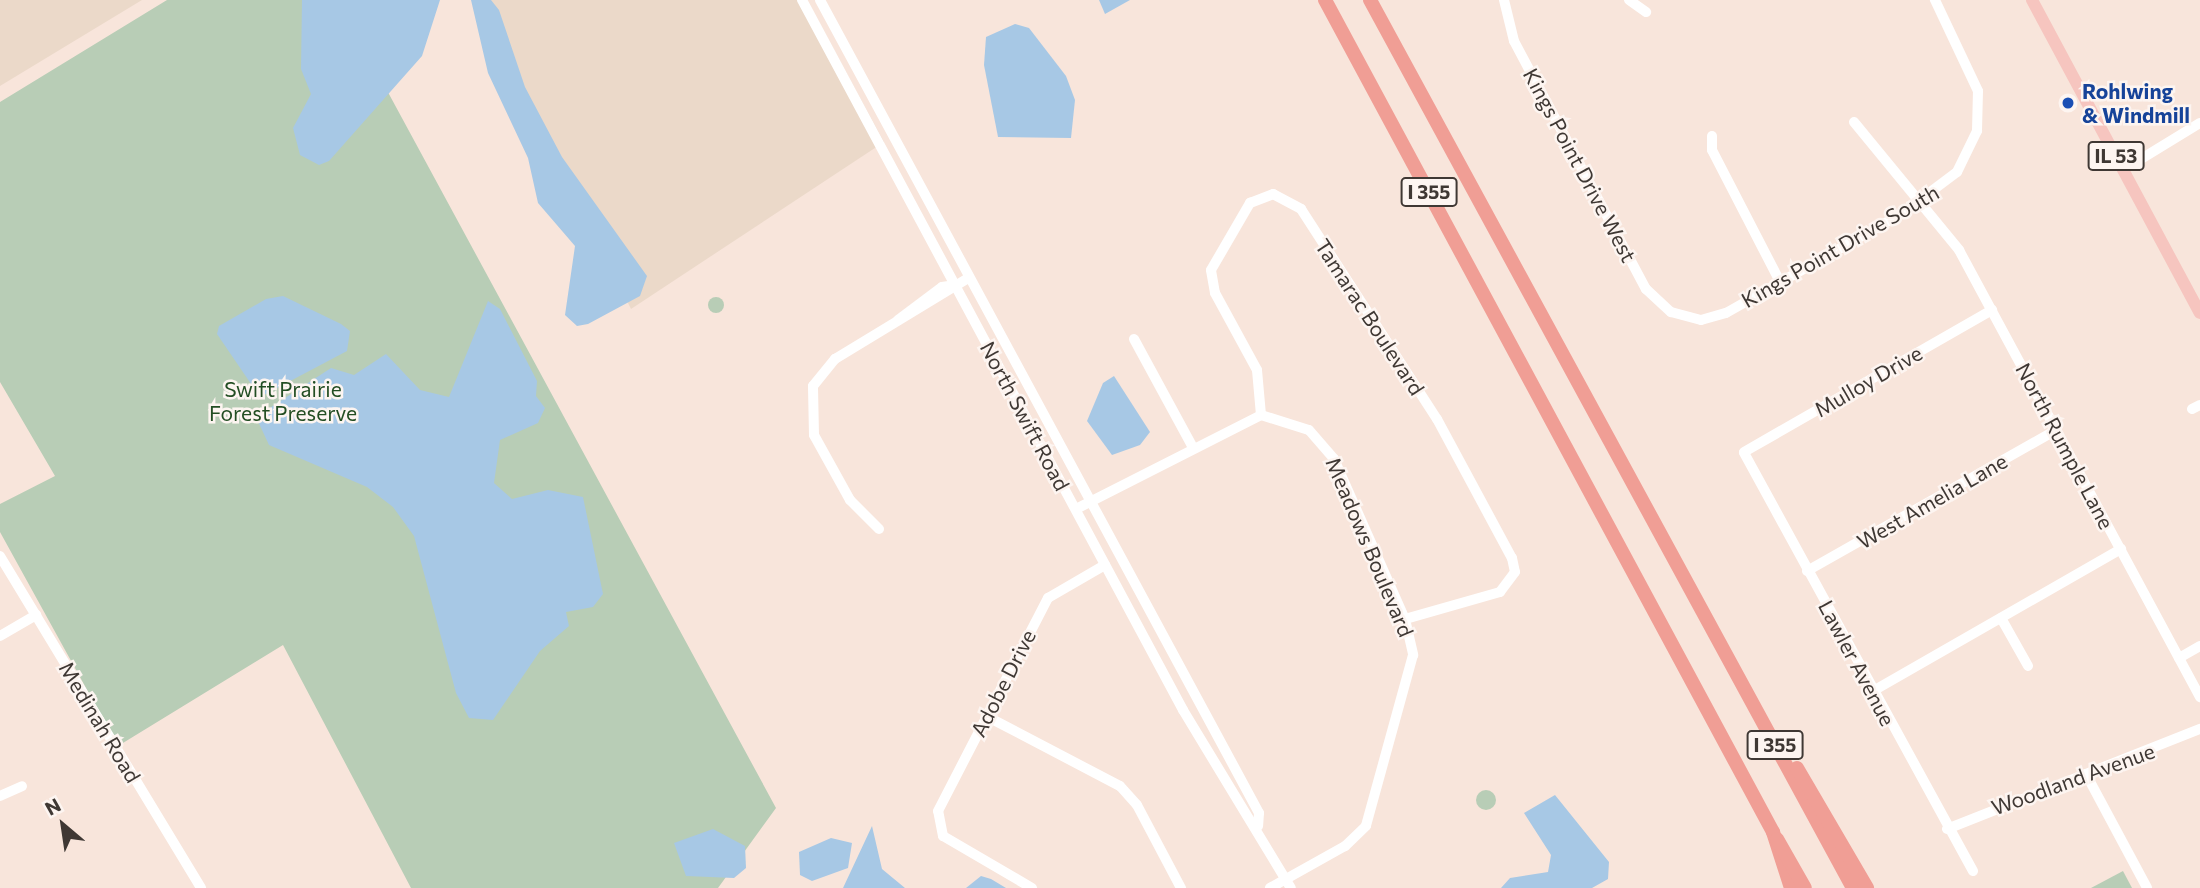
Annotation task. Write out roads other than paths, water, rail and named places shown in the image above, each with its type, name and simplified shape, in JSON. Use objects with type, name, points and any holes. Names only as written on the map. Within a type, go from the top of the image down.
[{"type":"highway","name":"I 355","points":[[1325,0],[1805,888]]},
{"type":"highway","name":"I 355","points":[[1370,0],[1853,888]]},
{"type":"highway","points":[[1696,602],[1867,888]]},
{"type":"highway","points":[[1773,832],[1791,888]]},
{"type":"main road","name":"IL 53","points":[[2032,0],[2200,313]]},
{"type":"street","name":"North Swift Road","points":[[802,0],[1183,710],[1258,826],[1288,883]]},
{"type":"street","name":"North Swift Road","points":[[820,0],[1259,813],[1258,826]]},
{"type":"street","points":[[1629,0],[1646,12]]},
{"type":"street","name":"Kings Point Drive South","points":[[1671,312],[1680,323],[1711,319],[1922,201],[1957,172],[1978,126],[1973,71],[1935,0]]},
{"type":"street","name":"Kings Point Drive West","points":[[1504,4],[1514,41],[1646,289],[1671,312]]},
{"type":"street","name":"North Rumple Lane","points":[[1854,122],[1922,201],[1959,250],[2200,697]]},
{"type":"street","points":[[2123,170],[2200,123]]},
{"type":"street","points":[[1712,136],[1712,150],[1780,282]]},
{"type":"street","name":"Tamarac Boulevard","points":[[1261,415],[1256,370],[1215,293],[1211,270],[1250,203],[1273,194],[1301,209],[1437,419],[1512,558],[1515,572],[1500,593],[1405,619]]},
{"type":"street","points":[[879,529],[850,500],[814,435],[809,408],[813,386],[828,364],[968,278]]},
{"type":"street","name":"Mulloy Drive","points":[[1744,452],[1992,310]]},
{"type":"street","points":[[1134,339],[1192,446]]},
{"type":"street","points":[[1076,509],[1192,446],[1261,415]]},
{"type":"street","name":"Meadows Boulevard","points":[[1261,415],[1309,430],[1327,447],[1405,619],[1411,666],[1366,827],[1345,846],[1288,883],[1270,888]]},
{"type":"street","name":"West Amelia Lane","points":[[1807,571],[2056,430]]},
{"type":"street","name":"Lawler Avenue","points":[[1744,452],[1947,829],[1973,872]]},
{"type":"street","points":[[1873,691],[2120,549]]},
{"type":"street","name":"Medinah Road","points":[[0,556],[201,888]]},
{"type":"street","name":"Adobe Drive","points":[[1032,888],[939,830],[938,811],[1048,598],[1105,565]]},
{"type":"street","points":[[0,636],[36,615]]},
{"type":"street","points":[[2001,618],[2028,666]]},
{"type":"street","points":[[2179,658],[2200,646]]},
{"type":"street","points":[[986,716],[1120,786],[1181,888]]},
{"type":"street","name":"Woodland Avenue","points":[[1947,829],[2200,729]]},
{"type":"street","points":[[2086,774],[2147,888]]},
{"type":"street","points":[[0,796],[22,786]]},
{"type":"water","points":[[302,0],[440,0],[422,56],[329,161],[319,165],[300,155],[293,128],[311,94],[301,69]]},
{"type":"water","points":[[471,0],[491,0],[499,10],[525,87],[562,157],[647,276],[640,296],[588,324],[577,326],[565,315],[575,246],[538,203],[528,158],[488,73]]},
{"type":"water","points":[[1099,0],[1130,0],[1105,14]]},
{"type":"water","points":[[1015,24],[1029,28],[1066,76],[1075,100],[1071,138],[998,137],[984,65],[986,37]]},
{"type":"water","points":[[283,296],[350,331],[347,351],[260,397],[217,334],[219,326],[266,299]]},
{"type":"water","points":[[488,301],[500,309],[537,381],[536,396],[545,408],[538,423],[500,440],[494,483],[512,499],[548,490],[583,497],[603,594],[593,607],[566,612],[569,626],[540,651],[493,720],[469,718],[456,693],[414,536],[393,507],[367,487],[269,445],[256,417],[331,368],[354,375],[386,354],[420,390],[449,397]]},
{"type":"water","points":[[1114,376],[1150,432],[1140,445],[1112,455],[1087,421],[1103,383]]},
{"type":"water","points":[[1555,795],[1609,862],[1608,879],[1592,888],[1501,888],[1510,878],[1548,872],[1551,855],[1524,813]]},
{"type":"water","points":[[872,826],[882,869],[905,888],[843,888]]},
{"type":"water","points":[[713,829],[745,846],[746,868],[734,878],[686,876],[674,843]]},
{"type":"water","points":[[831,838],[852,843],[848,868],[812,881],[800,875],[799,852]]},
{"type":"water","points":[[981,876],[991,879],[1006,888],[966,888]]},
{"type":"place","name":"Rohlwing & Windmill","points":[[2068,103]]},
{"type":"park label","name":"Swift Prairie Forest Preserve","points":[[283,401]]}]
